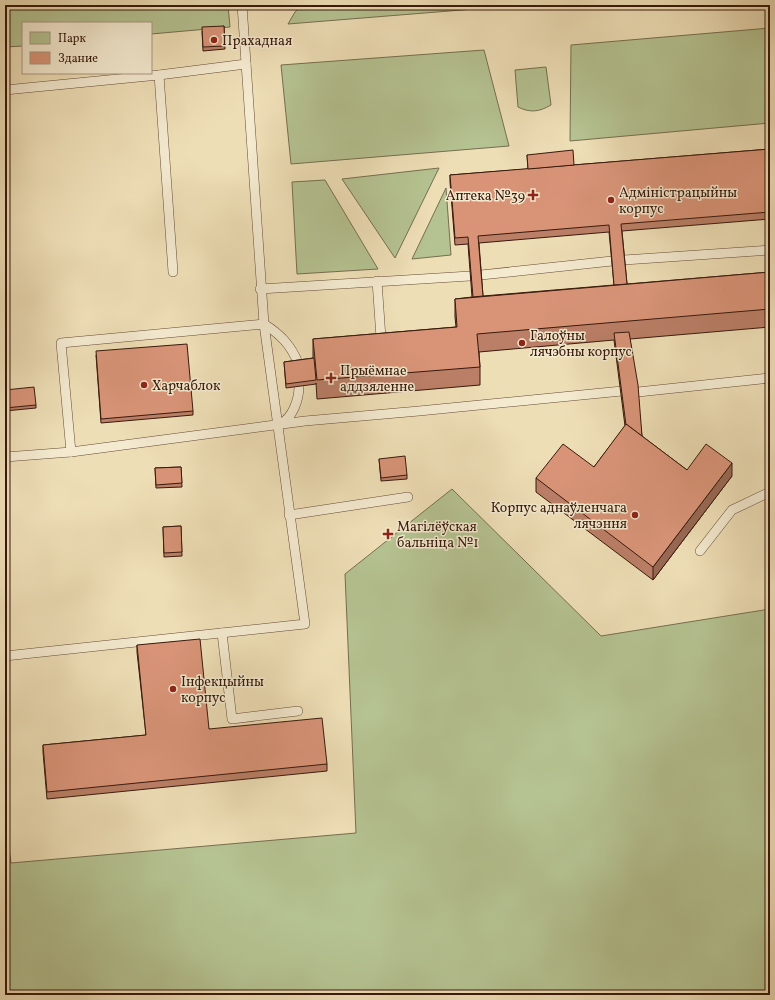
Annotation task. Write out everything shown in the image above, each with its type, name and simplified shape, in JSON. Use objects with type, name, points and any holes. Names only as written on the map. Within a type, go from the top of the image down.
[{"type":"lane","points":[[5,656],[305,624],[276,425],[260,290],[242,5]]},
{"type":"lane","points":[[5,90],[159,75],[246,64]]},
{"type":"lane","points":[[159,75],[173,272]]},
{"type":"lane","points":[[624,260],[770,250]]},
{"type":"lane","points":[[481,275],[612,261]]},
{"type":"lane","points":[[260,290],[470,276]]},
{"type":"lane","points":[[377,281],[381,338]]},
{"type":"lane","points":[[71,452],[61,343],[264,324],[281,336],[294,353],[298,363]]},
{"type":"lane","points":[[638,392],[770,378]]},
{"type":"lane","points":[[276,425],[285,422],[289,416],[299,395],[299,386]]},
{"type":"lane","points":[[5,457],[71,452],[305,421],[622,391]]},
{"type":"lane","points":[[700,551],[732,510],[770,492]]},
{"type":"lane","points":[[289,515],[408,497]]},
{"type":"lane","points":[[222,633],[232,719],[298,712]]},
{"type":"green space","points":[[5,5],[228,5],[230,27],[152,34],[152,22],[22,22],[22,46],[5,47]]},
{"type":"green space","points":[[302,5],[524,5],[288,24],[295,12]]},
{"type":"green space","points":[[770,28],[770,123],[570,141],[571,45]]},
{"type":"green space","points":[[484,50],[509,146],[291,164],[281,65]]},
{"type":"green space","points":[[546,67],[551,105],[534,111],[518,107],[515,70]]},
{"type":"green space","points":[[439,168],[395,258],[342,179]]},
{"type":"green space","points":[[325,180],[378,269],[297,274],[292,182]]},
{"type":"green space","points":[[446,188],[451,255],[412,259]]},
{"type":"green space","points":[[452,489],[601,636],[770,609],[770,995],[5,995],[5,816],[11,863],[356,833],[345,574]]},
{"type":"building","name":"Прахадная","points":[[224,26],[225,46],[203,47],[202,27]]},
{"type":"building","name":"Адміністрацыйны корпус","points":[[770,149],[770,212],[621,224],[627,284],[614,285],[609,225],[478,236],[483,296],[473,297],[468,237],[455,238],[450,175]]},
{"type":"building","points":[[573,150],[574,165],[528,169],[527,155]]},
{"type":"building","points":[[770,272],[770,309],[477,334],[480,367],[317,380],[313,339],[457,327],[455,299]]},
{"type":"building","points":[[629,332],[638,385],[642,436],[626,425],[614,333]]},
{"type":"building","name":"Харчаблок","points":[[187,344],[193,411],[101,419],[96,351]]},
{"type":"building","points":[[314,358],[316,380],[286,384],[284,362]]},
{"type":"building","points":[[34,387],[36,405],[5,408],[5,390]]},
{"type":"building","name":"Корпус аднаўленчага лячэння","points":[[626,424],[687,470],[706,444],[732,463],[653,567],[536,478],[563,444],[594,467]]},
{"type":"building","points":[[405,456],[407,475],[381,478],[379,459]]},
{"type":"building","points":[[181,467],[182,483],[156,485],[155,468]]},
{"type":"building","points":[[181,526],[182,552],[164,553],[163,527]]},
{"type":"building","name":"Інфекцыйны корпус","points":[[200,639],[209,729],[322,718],[327,764],[47,792],[43,745],[146,735],[137,645]]},
{"type":"place","name":"Прахадная","points":[[214,40]]},
{"type":"place","name":"Аптека №39","points":[[533,195]]},
{"type":"place","name":"Адміністрацыйны корпус","points":[[611,200]]},
{"type":"place","name":"Галоўны лячэбны корпус","points":[[522,343]]},
{"type":"place","name":"Прыёмнае аддзяленне","points":[[331,378]]},
{"type":"place","name":"Харчаблок","points":[[144,385]]},
{"type":"place","name":"Корпус аднаўленчага лячэння","points":[[635,515]]},
{"type":"place","name":"Магілёўская бальніца №1","points":[[388,534]]},
{"type":"place","name":"Інфекцыйны корпус","points":[[173,689]]}]
